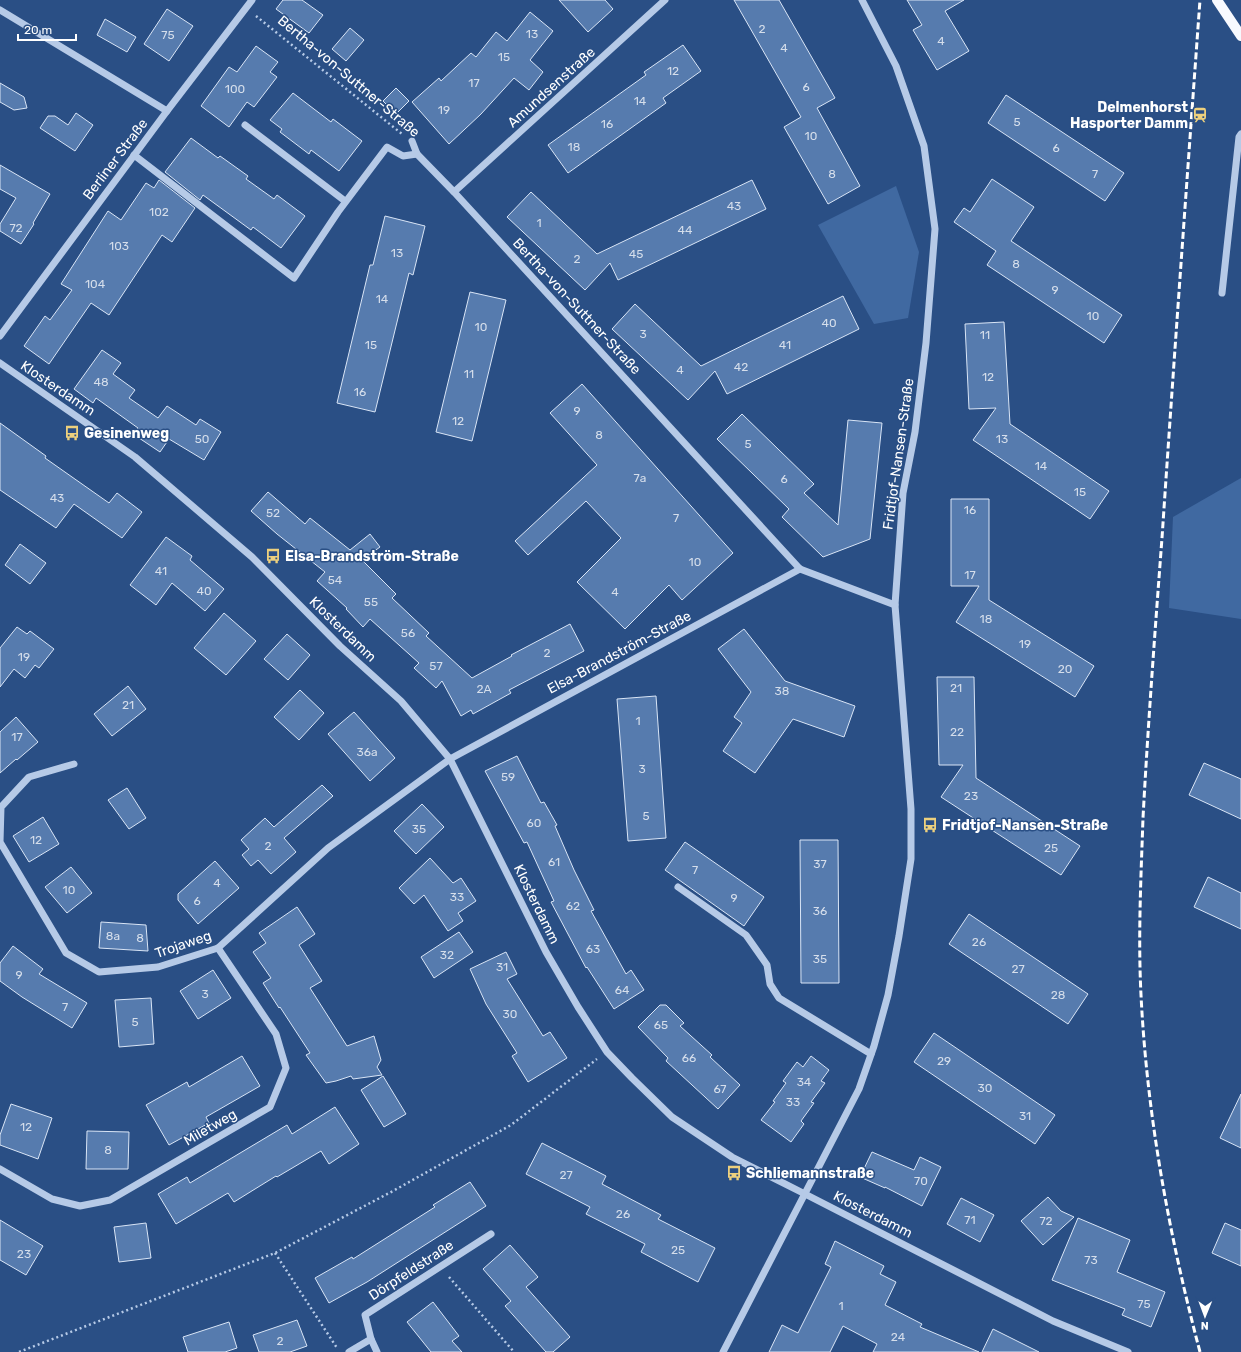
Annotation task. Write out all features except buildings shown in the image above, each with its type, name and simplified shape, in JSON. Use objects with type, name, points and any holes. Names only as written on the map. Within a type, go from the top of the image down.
[{"type":"main road","points":[[1217,0],[1241,35]]},
{"type":"street","name":"Berliner Straße","points":[[0,336],[167,110],[252,0]]},
{"type":"street","name":"Amundsenstraße","points":[[454,192],[665,0]]},
{"type":"street","name":"Fridtjof-Nansen-Straße","points":[[805,1194],[859,1089],[871,1054],[888,995],[911,859],[911,809],[895,605],[903,493],[915,432],[926,343],[935,229],[924,146],[896,66],[862,0]]},
{"type":"street","points":[[0,10],[167,110]]},
{"type":"street","points":[[245,125],[345,201]]},
{"type":"street","points":[[1222,293],[1239,137],[1241,134]]},
{"type":"street","name":"Bertha-von-Suttner-Straße","points":[[412,141],[417,154],[454,192],[800,569],[895,605]]},
{"type":"street","points":[[134,155],[294,278],[345,201],[387,146],[402,156],[417,154]]},
{"type":"street","name":"Klosterdamm","points":[[0,364],[135,457],[252,557],[340,646],[401,701],[450,758],[546,952],[578,1008],[607,1052],[672,1117],[732,1157],[1052,1321],[1128,1352]]},
{"type":"street","name":"Elsa-Brandström-Straße","points":[[450,758],[800,569]]},
{"type":"street","name":"Trojaweg","points":[[74,764],[29,777],[1,806],[0,842],[66,953],[99,972],[158,967],[218,948],[328,848],[450,758]]},
{"type":"street","points":[[678,886],[746,935],[767,965],[770,984],[779,998],[871,1054]]},
{"type":"street","name":"Miletweg","points":[[0,1169],[52,1199],[80,1206],[110,1200],[270,1107],[286,1068],[276,1034],[218,948]]},
{"type":"street","points":[[723,1352],[805,1194]]},
{"type":"street","name":"Dörpfeldstraße","points":[[376,1352],[370,1339],[365,1315],[491,1234]]},
{"type":"street","points":[[349,1352],[370,1339]]},
{"type":"path","name":"Bertha-von-Suttner-Straße","points":[[246,8],[412,141]]},
{"type":"path","points":[[19,1352],[275,1253],[393,1191],[511,1126],[607,1052]]},
{"type":"path","points":[[275,1253],[340,1352]]},
{"type":"path","points":[[440,1267],[514,1352]]},
{"type":"shaded area","points":[[896,186],[919,252],[908,318],[874,324],[818,225]]},
{"type":"shaded area","points":[[1241,478],[1241,619],[1169,608],[1173,517]]},
{"type":"railway","points":[[1200,0],[1147,748],[1143,818],[1140,951],[1144,1040],[1154,1130],[1169,1220],[1200,1352]]},
{"type":"place","name":"Delmenhorst Hasporter Damm","points":[[1200,115]]},
{"type":"place","name":"Gesinenweg","points":[[72,433]]},
{"type":"place","name":"Elsa-Brandström-Straße","points":[[273,556]]},
{"type":"place","name":"Fridtjof-Nansen-Straße","points":[[930,825]]},
{"type":"place","name":"Schliemannstraße","points":[[734,1173]]}]
